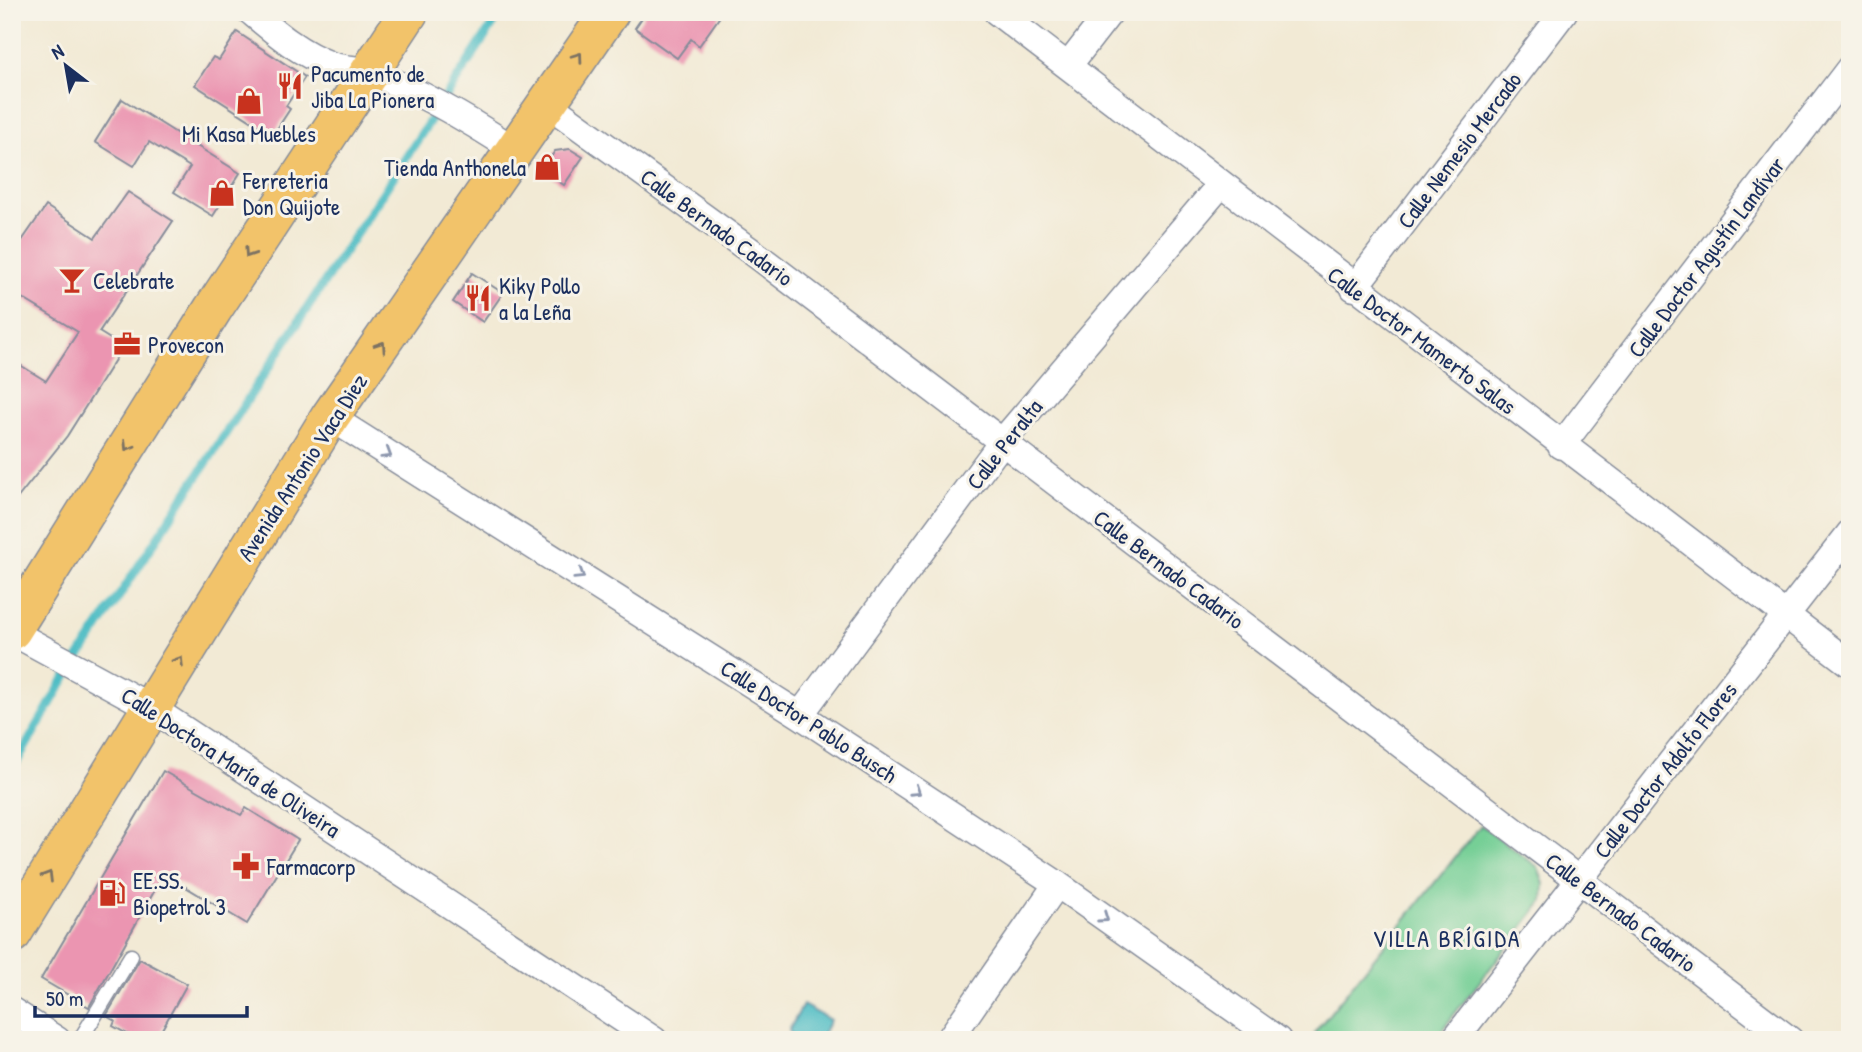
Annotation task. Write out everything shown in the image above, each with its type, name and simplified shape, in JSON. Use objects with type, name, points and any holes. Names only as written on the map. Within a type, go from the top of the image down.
[{"type":"highway","points":[[18,635],[212,309],[409,12]]},
{"type":"highway","name":"Avenida Antonio Vaca Diez","points":[[12,934],[330,417],[545,102],[610,12]]},
{"type":"street","points":[[251,12],[294,48],[333,66],[369,71],[423,95],[456,112],[513,149]]},
{"type":"street","name":"Calle Doctor Mamerto Salas","points":[[997,12],[1354,288],[1850,664]]},
{"type":"street","points":[[1068,66],[1110,12]]},
{"type":"street","name":"Calle Nemesio Mercado","points":[[1354,288],[1564,12]]},
{"type":"street","name":"Calle Doctor Agustín Landívar","points":[[1561,446],[1850,68]]},
{"type":"street","name":"Calle Bernado Cadario","points":[[545,102],[755,254],[1790,1040]]},
{"type":"street","name":"Calle Peralta","points":[[800,715],[1002,442],[1220,184]]},
{"type":"street","name":"Calle Doctor Pablo Busch","points":[[330,417],[800,715],[1057,884],[1278,1040]]},
{"type":"street","name":"Calle Doctor Adolfo Flores","points":[[1454,1040],[1850,533]]},
{"type":"street","name":"Calle Doctora María de Oliveira","points":[[18,635],[150,707],[654,1040]]},
{"type":"street","points":[[949,1040],[1057,884]]},
{"type":"street","points":[[12,1012],[57,1040]]},
{"type":"lane","points":[[80,1040],[131,956]]},
{"type":"green space","points":[[1481,825],[1538,867],[1544,884],[1543,901],[1434,1040],[1322,1040],[1314,1033]]},
{"type":"water","points":[[803,1005],[830,1020],[820,1040],[794,1040],[789,1030]]},
{"type":"building","points":[[646,12],[723,12],[699,46],[691,39],[677,58],[635,28]]},
{"type":"building","points":[[237,32],[305,77],[286,106],[290,109],[273,135],[195,85],[213,57],[219,60]]},
{"type":"building","points":[[122,99],[240,173],[213,216],[174,192],[190,167],[149,142],[134,166],[95,142]]},
{"type":"building","points":[[570,149],[583,157],[564,185],[542,170],[555,151]]},
{"type":"building","points":[[128,192],[173,221],[99,332],[123,347],[67,436],[12,505],[12,360],[46,381],[78,332],[12,292],[12,255],[46,206],[95,238]]},
{"type":"building","name":"Kiky Pollo a la Leña","points":[[472,273],[503,293],[483,322],[453,302]]},
{"type":"building","points":[[163,771],[241,815],[246,808],[298,840],[247,924],[164,874],[89,1007],[41,979]]},
{"type":"building","points":[[140,959],[187,984],[156,1040],[138,1040],[113,1026],[115,1021],[106,1016]]},
{"type":"waterway","points":[[12,770],[61,685],[501,12]]},
{"type":"place","name":"Pacumento de Jiba La Pionera","points":[[290,86]]},
{"type":"place","name":"Mi Kasa Muebles","points":[[249,101]]},
{"type":"place","name":"Tienda Anthonela","points":[[547,167]]},
{"type":"place","name":"Ferreteria Don Quijote","points":[[222,193]]},
{"type":"place","name":"Celebrate","points":[[72,280]]},
{"type":"place","name":"Kiky Pollo a la Leña","points":[[478,298]]},
{"type":"place","name":"Provecon","points":[[127,344]]},
{"type":"place","name":"Farmacorp","points":[[246,866]]},
{"type":"place","name":"EE.SS. Biopetrol 3","points":[[112,893]]},
{"type":"district","name":"VILLA BRÍGIDA","points":[[1447,938]]}]
